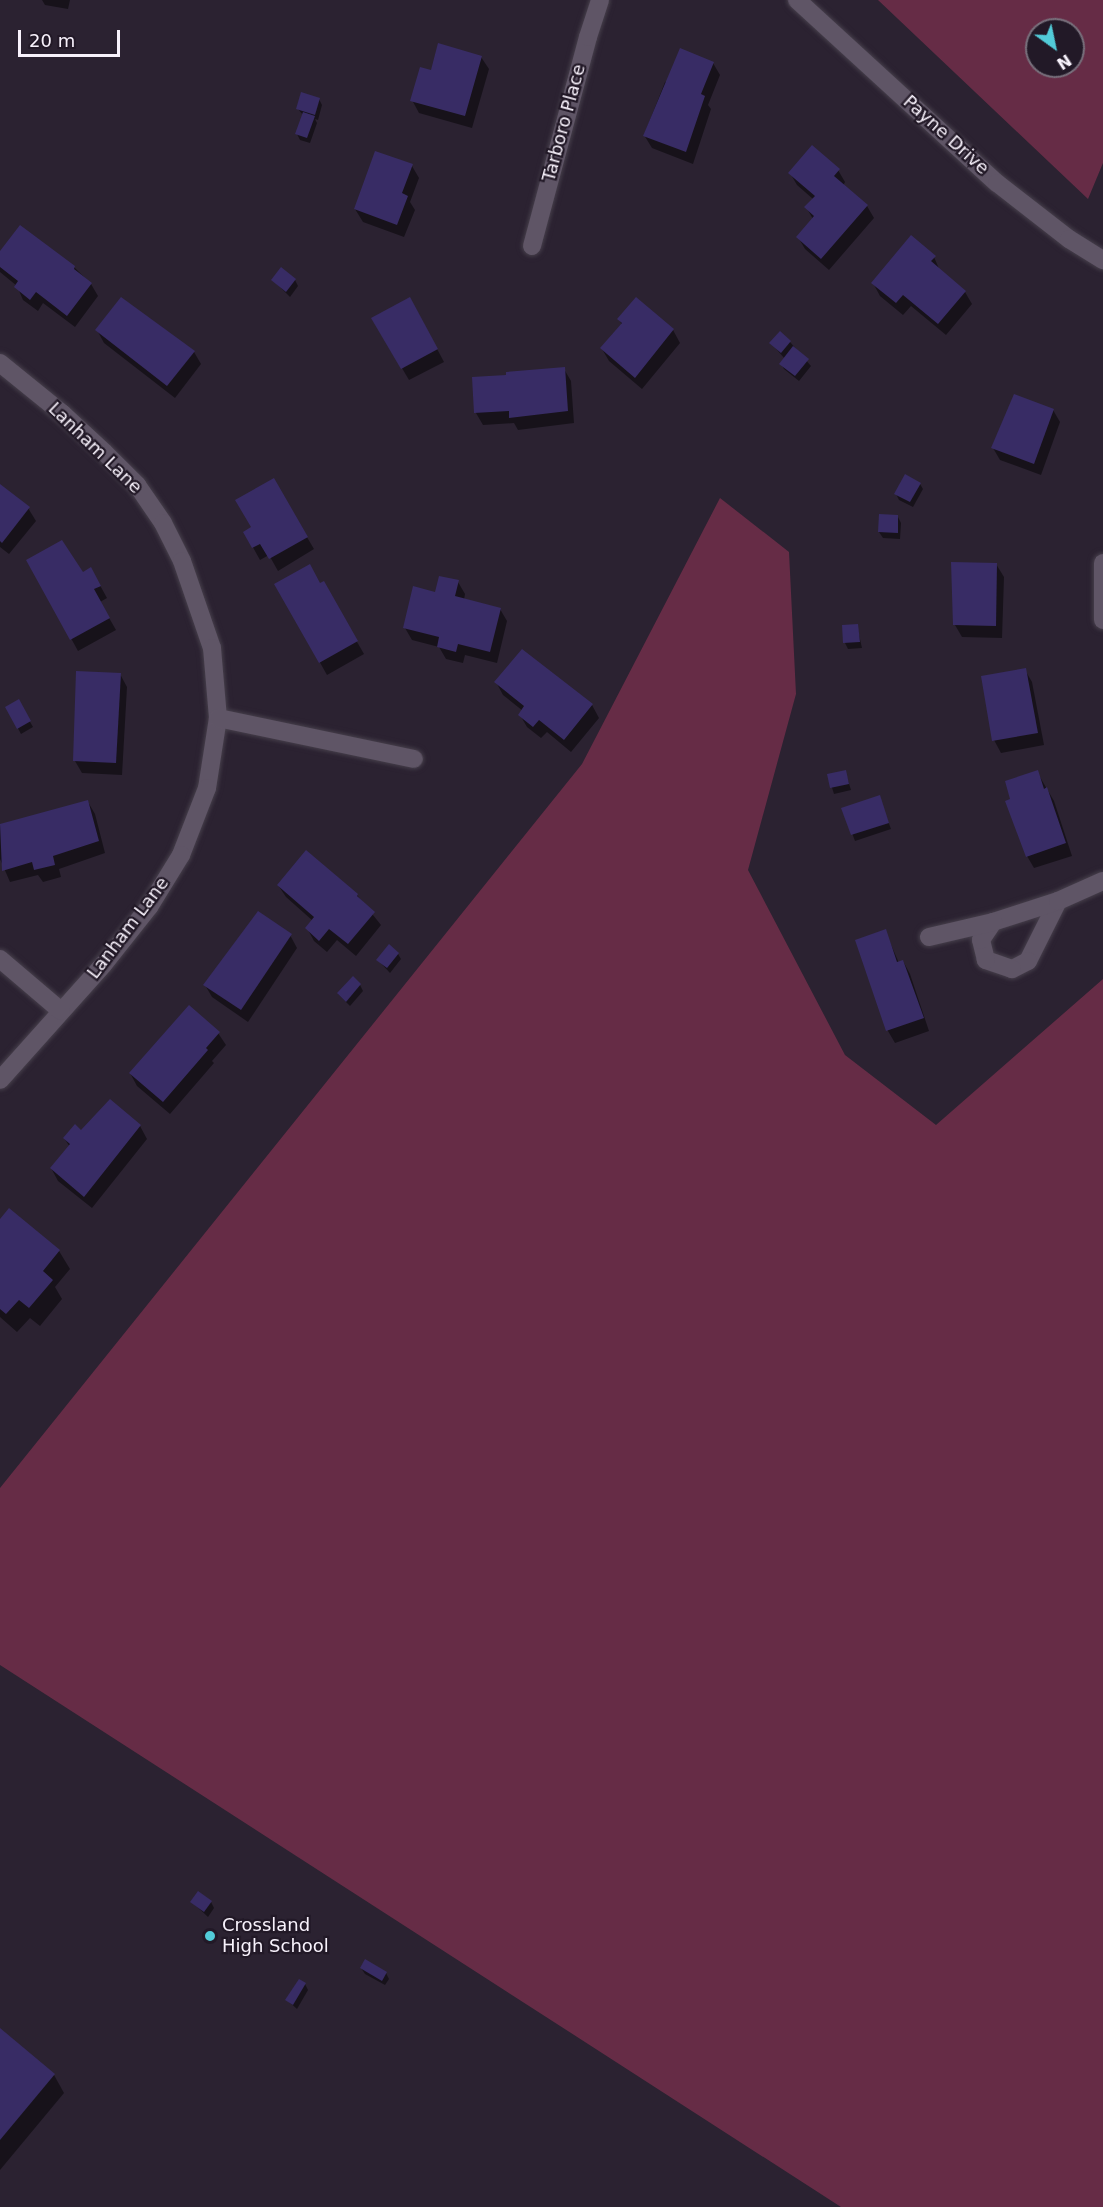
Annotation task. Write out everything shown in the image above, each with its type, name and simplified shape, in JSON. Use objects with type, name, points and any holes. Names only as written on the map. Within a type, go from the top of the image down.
[{"type":"street","name":"Tarboro Place","points":[[532,246],[584,48],[600,0]]},
{"type":"street","name":"Payne Drive","points":[[797,0],[997,183],[1069,239],[1103,260]]},
{"type":"street","name":"Lanham Lane","points":[[0,363],[63,414],[104,452],[137,485],[163,523],[182,561],[212,648],[218,718],[207,788],[181,855],[149,907],[0,1080]]},
{"type":"street","points":[[1103,564],[1103,620]]},
{"type":"street","points":[[218,718],[414,759]]},
{"type":"street","points":[[929,937],[993,922],[1058,901],[1103,881]]},
{"type":"street","points":[[993,922],[981,940],[986,960],[1011,969],[1028,961],[1058,901]]},
{"type":"street","points":[[0,959],[61,1011]]},
{"type":"shaded area","points":[[878,0],[1103,0],[1103,163],[1088,199]]},
{"type":"shaded area","points":[[720,498],[789,552],[796,694],[748,870],[845,1055],[936,1125],[1103,979],[1103,2207],[841,2207],[0,1665],[0,1488],[582,764]]},
{"type":"building","points":[[438,43],[482,56],[465,116],[410,101],[420,67],[431,70]]},
{"type":"building","points":[[680,48],[714,62],[701,94],[705,96],[686,152],[643,136]]},
{"type":"building","points":[[301,92],[320,98],[315,115],[296,109]]},
{"type":"building","points":[[303,112],[315,116],[307,138],[295,134]]},
{"type":"building","points":[[812,145],[840,169],[834,176],[868,205],[821,259],[796,237],[814,216],[804,207],[815,196],[788,173]]},
{"type":"building","points":[[375,151],[413,164],[402,193],[408,196],[397,225],[354,209]]},
{"type":"building","points":[[20,225],[75,266],[74,269],[92,283],[67,316],[36,292],[30,300],[14,287],[18,281],[0,267],[0,251]]},
{"type":"building","points":[[911,235],[936,256],[931,261],[966,291],[938,324],[903,295],[896,303],[871,283]]},
{"type":"building","points":[[281,267],[296,279],[286,292],[271,280]]},
{"type":"building","points":[[121,297],[195,351],[167,386],[95,330]]},
{"type":"building","points":[[410,297],[438,349],[401,369],[371,318]]},
{"type":"building","points":[[636,297],[674,329],[635,378],[600,348],[622,323],[617,319]]},
{"type":"building","points":[[780,331],[791,341],[781,353],[769,343]]},
{"type":"building","points":[[793,346],[809,359],[795,376],[779,364]]},
{"type":"building","points":[[565,367],[568,411],[509,418],[509,411],[474,413],[472,377]]},
{"type":"building","points":[[1014,394],[1054,409],[1034,464],[991,448]]},
{"type":"building","points":[[905,474],[921,483],[910,502],[894,494]]},
{"type":"building","points":[[274,478],[308,537],[269,559],[260,544],[252,548],[243,532],[251,527],[235,500]]},
{"type":"building","points":[[0,484],[30,507],[2,543],[0,541]]},
{"type":"building","points":[[879,514],[898,515],[898,533],[878,532]]},
{"type":"building","points":[[62,540],[83,572],[91,567],[101,586],[94,589],[110,618],[70,640],[26,560]]},
{"type":"building","points":[[951,562],[997,563],[996,626],[953,625]]},
{"type":"building","points":[[310,564],[320,583],[324,581],[358,641],[319,663],[274,584]]},
{"type":"building","points":[[439,576],[459,580],[455,596],[501,608],[490,652],[458,644],[456,652],[437,647],[439,637],[403,628],[413,586],[435,592]]},
{"type":"building","points":[[858,624],[860,642],[843,643],[842,625]]},
{"type":"building","points":[[522,649],[593,704],[564,740],[539,720],[533,727],[518,715],[524,706],[494,682]]},
{"type":"building","points":[[1026,668],[1038,733],[992,741],[981,676]]},
{"type":"building","points":[[76,671],[121,673],[116,763],[73,761]]},
{"type":"building","points":[[19,699],[31,721],[17,729],[5,707]]},
{"type":"building","points":[[846,770],[849,784],[830,788],[827,774]]},
{"type":"building","points":[[1038,770],[1044,789],[1047,787],[1066,843],[1026,857],[1005,801],[1010,799],[1005,781]]},
{"type":"building","points":[[880,795],[889,823],[851,835],[841,808]]},
{"type":"building","points":[[88,800],[99,841],[53,856],[55,865],[34,870],[32,862],[2,871],[0,824]]},
{"type":"building","points":[[306,850],[358,894],[357,896],[375,912],[348,944],[329,929],[319,941],[305,928],[314,917],[277,885]]},
{"type":"building","points":[[258,911],[292,934],[241,1010],[203,985]]},
{"type":"building","points":[[886,929],[897,962],[903,960],[924,1018],[886,1031],[855,940]]},
{"type":"building","points":[[389,944],[399,953],[387,968],[376,960]]},
{"type":"building","points":[[353,976],[361,984],[346,1002],[337,993]]},
{"type":"building","points":[[189,1005],[220,1032],[206,1048],[208,1050],[163,1102],[129,1073]]},
{"type":"building","points":[[110,1099],[141,1125],[84,1197],[50,1168],[70,1144],[63,1138],[75,1124],[81,1130]]},
{"type":"building","points":[[9,1208],[60,1250],[43,1271],[53,1280],[29,1308],[19,1300],[6,1314],[0,1309],[0,1219]]},
{"type":"building","points":[[198,1891],[212,1901],[204,1912],[190,1902]]},
{"type":"building","points":[[365,1959],[387,1972],[382,1981],[360,1968]]},
{"type":"building","points":[[299,1979],[306,1983],[293,2005],[285,2000]]},
{"type":"building","points":[[0,2028],[55,2074],[0,2140]]},
{"type":"place","name":"Crossland High School","points":[[210,1936]]}]
